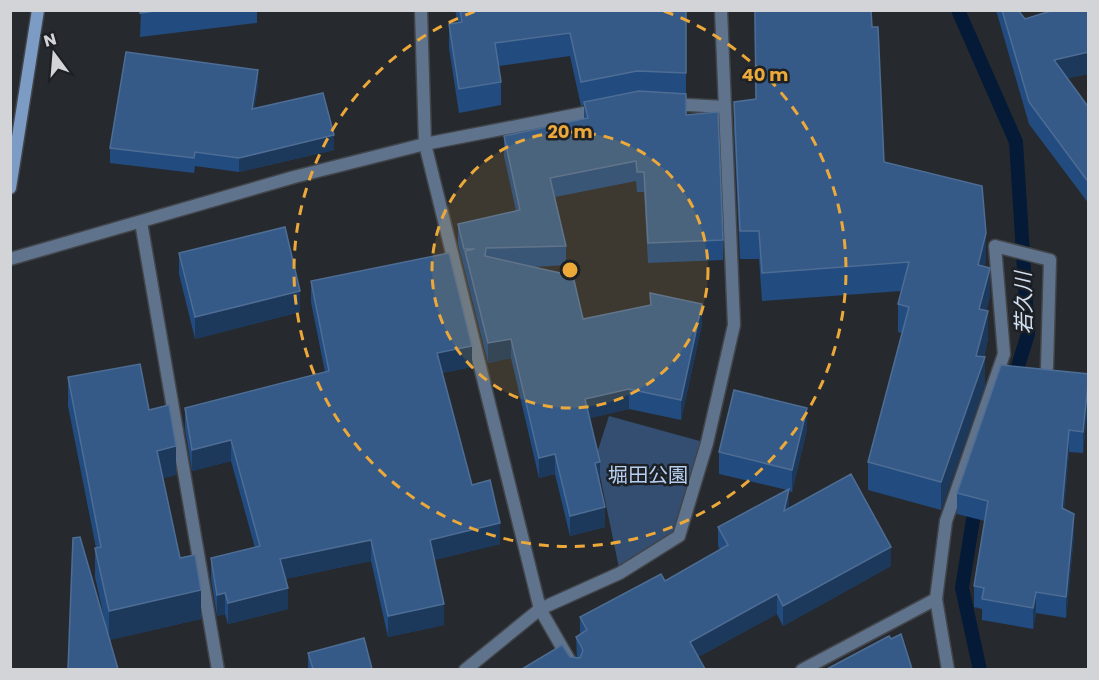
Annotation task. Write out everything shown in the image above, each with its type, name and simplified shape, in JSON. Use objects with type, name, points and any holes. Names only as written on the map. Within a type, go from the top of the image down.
[{"type":"main road","points":[[10,188],[38,10]]},
{"type":"street","points":[[420,10],[425,144],[540,609],[574,669]]},
{"type":"street","points":[[465,669],[540,609],[620,573],[679,536],[706,443],[734,325],[721,10]]},
{"type":"street","points":[[660,104],[725,107]]},
{"type":"street","points":[[10,259],[294,177],[425,144],[616,107]]},
{"type":"street","points":[[141,222],[218,669]]},
{"type":"street","points":[[948,669],[936,599],[946,521],[1004,354],[995,246],[1050,260],[1047,367]]},
{"type":"street","points":[[802,669],[936,599]]},
{"type":"green space","name":"堀田公園","points":[[609,416],[707,443],[679,536],[620,573],[596,456]]},
{"type":"building","points":[[141,10],[163,10],[140,13]]},
{"type":"building","points":[[460,10],[686,10],[686,73],[637,71],[581,82],[570,33],[495,43],[501,82],[459,89],[449,24],[462,22]]},
{"type":"building","points":[[755,10],[871,10],[872,27],[878,27],[884,162],[982,186],[986,233],[978,265],[990,268],[979,309],[988,311],[976,356],[985,357],[941,482],[868,462],[909,307],[898,304],[909,262],[762,273],[759,231],[740,231],[734,102],[756,99]]},
{"type":"building","points":[[1002,10],[1018,10],[1025,19],[1054,10],[1089,10],[1089,52],[1054,60],[1089,108],[1089,183],[1029,102]]},
{"type":"building","points":[[126,52],[258,70],[252,109],[323,93],[334,135],[239,158],[195,152],[194,158],[110,148]]},
{"type":"building","points":[[639,91],[686,94],[686,115],[718,112],[723,240],[648,243],[644,172],[637,172],[636,161],[550,178],[566,246],[486,248],[485,256],[573,276],[583,319],[651,305],[650,293],[702,304],[681,400],[629,389],[585,399],[600,462],[595,463],[605,507],[570,516],[555,454],[539,458],[511,339],[488,343],[465,251],[475,249],[464,249],[458,224],[520,210],[504,136],[588,118],[584,102]]},
{"type":"building","points":[[285,227],[300,291],[195,317],[179,253]]},
{"type":"building","points":[[449,253],[472,346],[437,353],[472,485],[490,480],[500,523],[430,540],[444,604],[388,616],[371,540],[280,559],[288,588],[228,603],[225,593],[217,595],[211,558],[260,546],[231,440],[192,450],[185,408],[329,371],[311,281]]},
{"type":"building","points":[[140,364],[149,410],[169,405],[176,446],[157,451],[180,558],[195,555],[201,590],[109,611],[95,548],[101,547],[68,377]]},
{"type":"building","points":[[1001,365],[1089,374],[1083,432],[1069,430],[1062,508],[1074,514],[1066,597],[1036,592],[1033,608],[982,599],[984,588],[974,586],[988,501],[957,493]]},
{"type":"building","points":[[734,390],[807,408],[792,470],[719,452]]},
{"type":"building","points":[[851,474],[891,547],[783,606],[777,594],[690,642],[705,669],[522,669],[562,645],[570,657],[580,658],[583,650],[576,637],[587,630],[580,617],[661,574],[665,581],[728,545],[718,527],[789,489],[784,511]]},
{"type":"building","points":[[80,537],[118,669],[68,669],[73,538]]},
{"type":"building","points":[[901,634],[912,669],[827,669],[889,636],[891,639]]},
{"type":"building","points":[[364,638],[372,669],[313,669],[308,653]]},
{"type":"waterway","name":"若久川","points":[[958,10],[1016,142],[1028,334],[1013,382]]},
{"type":"waterway","name":"若久川","points":[[976,501],[962,588],[980,670]]}]
